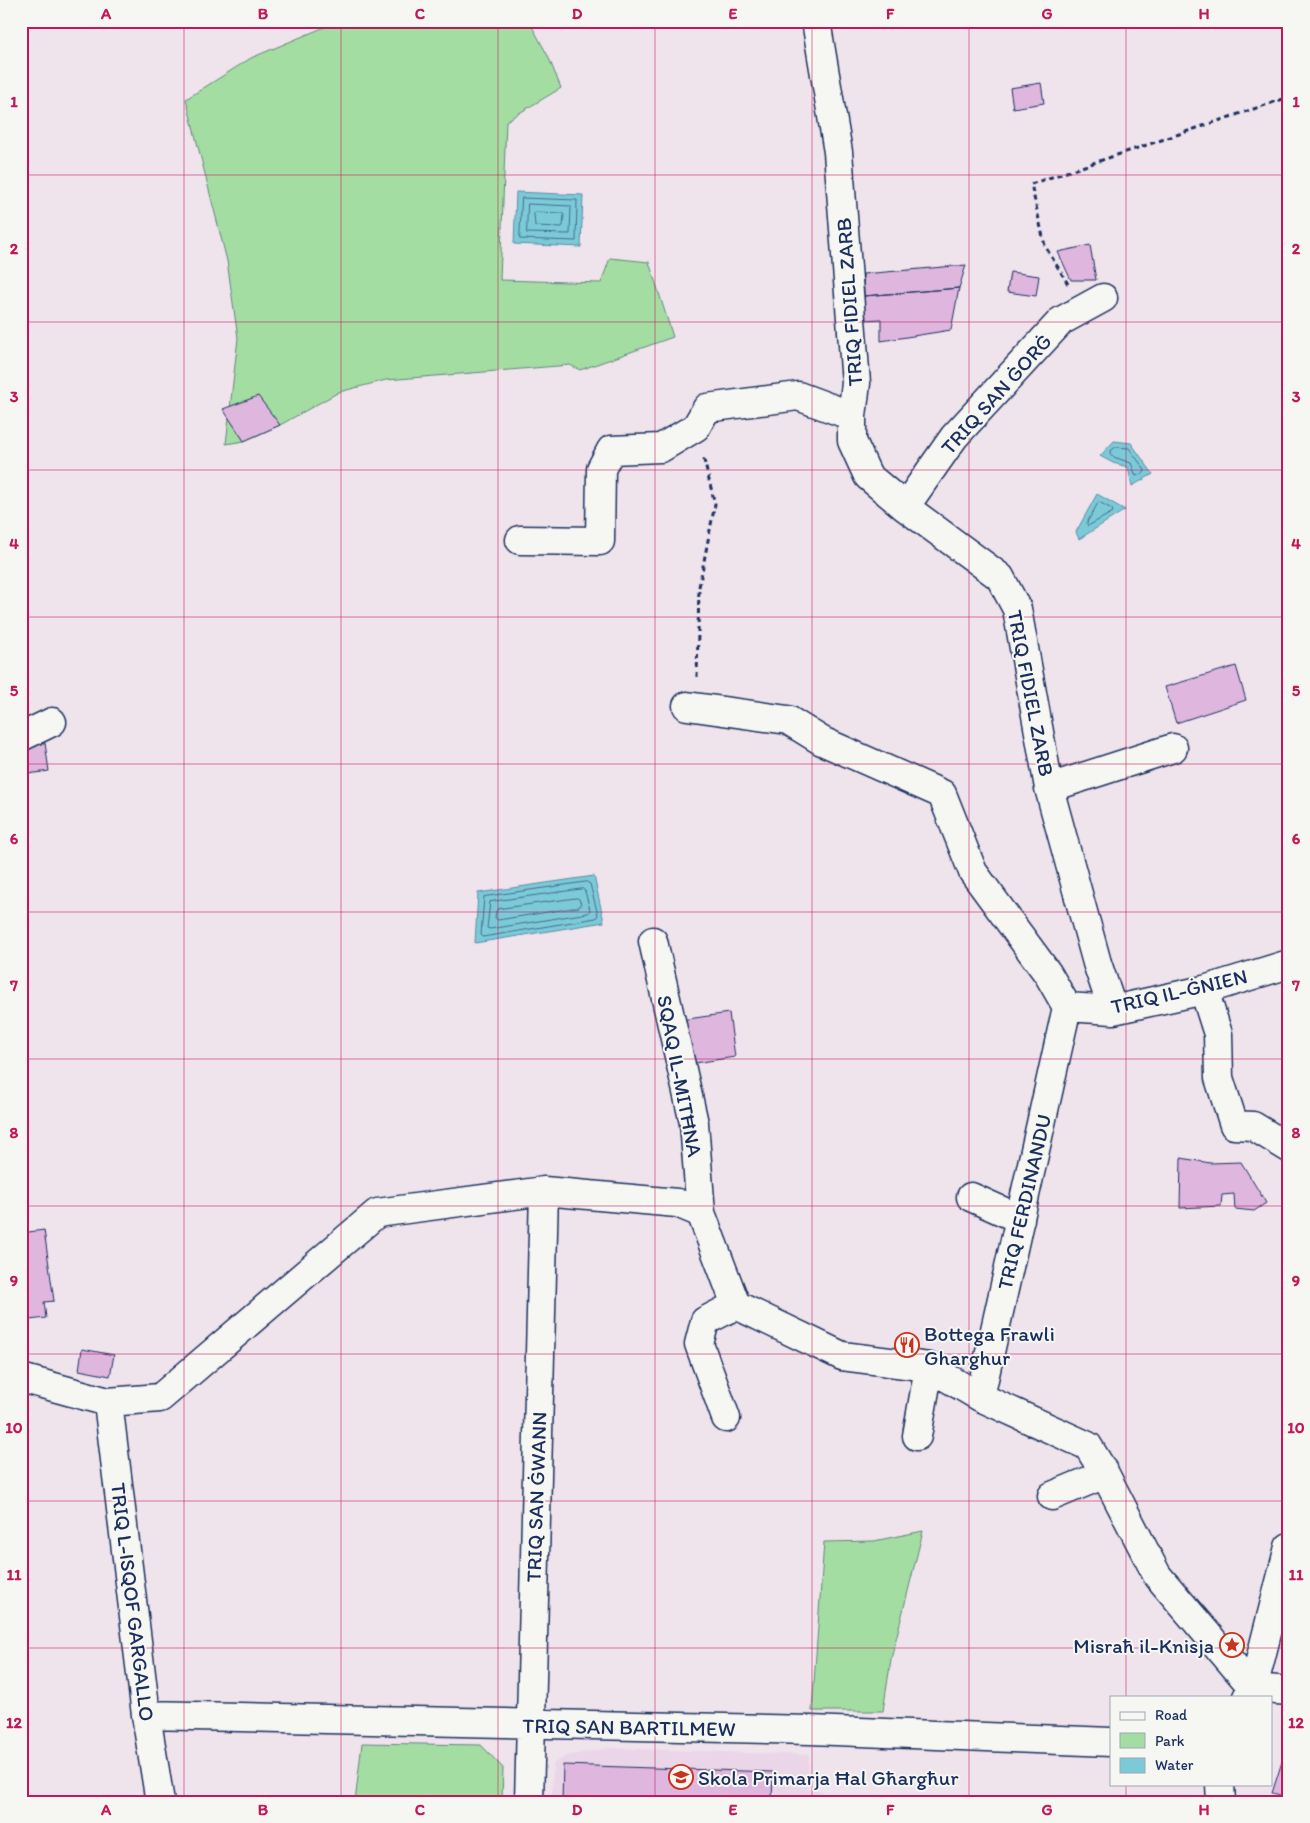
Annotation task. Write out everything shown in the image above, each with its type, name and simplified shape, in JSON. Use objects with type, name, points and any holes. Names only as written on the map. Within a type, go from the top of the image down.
[{"type":"street","name":"TRIQ FIDIEL ZARB","points":[[816,21],[838,152],[856,383],[852,416],[852,441],[868,476],[905,507],[1000,577],[1018,610],[1049,788],[1097,963],[1113,1010]]},
{"type":"street","name":"TRIQ SAN ĠORĠ","points":[[905,507],[954,437],[1061,321],[1093,303]]},
{"type":"street","points":[[520,540],[600,541],[601,469],[611,450],[661,448],[696,426],[707,408],[798,396],[852,416]]},
{"type":"street","points":[[687,706],[788,720],[822,741],[942,794],[973,872],[1048,974],[1067,1006]]},
{"type":"street","points":[[21,737],[52,722]]},
{"type":"street","points":[[1049,788],[1173,748]]},
{"type":"street","name":"SQAQ IL-MITĦNA","points":[[653,941],[694,1123],[701,1213],[736,1304]]},
{"type":"street","name":"TRIQ IL-ĠNIEN","points":[[1067,1006],[1113,1010],[1204,990],[1289,964]]},
{"type":"street","points":[[1204,990],[1218,1034],[1219,1078],[1234,1126],[1253,1126],[1289,1148]]},
{"type":"street","name":"TRIQ FERDINANDU","points":[[980,1398],[1067,1006]]},
{"type":"street","points":[[21,1378],[108,1402],[160,1398],[378,1214],[544,1191],[677,1204],[701,1213]]},
{"type":"street","name":"TRIQ SAN ĠWANN","points":[[529,1802],[544,1191]]},
{"type":"street","points":[[971,1197],[1020,1220]]},
{"type":"street","points":[[726,1418],[699,1344],[705,1321],[736,1304],[842,1356],[930,1366],[980,1398],[1088,1446],[1105,1474],[1157,1575],[1250,1692]]},
{"type":"street","points":[[917,1436],[930,1366]]},
{"type":"street","name":"TRIQ L-ISQOF GARGALLO","points":[[108,1402],[146,1715],[160,1802]]},
{"type":"street","points":[[1052,1496],[1105,1474]]},
{"type":"street","points":[[1250,1692],[1289,1547]]},
{"type":"street","points":[[1250,1692],[1289,1691]]},
{"type":"street","name":"TRIQ SAN BARTILMEW","points":[[146,1715],[810,1730],[1110,1742]]},
{"type":"street","points":[[1220,1786],[1221,1802]]},
{"type":"path","points":[[1093,303],[1045,246],[1031,184],[1289,97]]},
{"type":"path","points":[[696,426],[715,504],[699,587],[697,677]]},
{"type":"shaded area","name":"Skola Primarja Ħal Għargħur","points":[[610,1748],[809,1755],[808,1790],[823,1791],[822,1802],[552,1802],[553,1764],[566,1756]]},
{"type":"green space","points":[[339,21],[529,21],[548,56],[561,88],[506,121],[500,280],[601,283],[610,258],[649,262],[673,337],[580,370],[570,365],[386,380],[339,392],[280,425],[244,441],[226,444],[238,338],[227,261],[186,99],[251,58]]},
{"type":"green space","points":[[923,1531],[891,1659],[883,1711],[812,1711],[824,1542],[874,1541]]},
{"type":"green space","points":[[362,1743],[481,1745],[503,1768],[502,1802],[355,1802]]},
{"type":"water","points":[[516,192],[583,195],[581,247],[514,244]]},
{"type":"water","points":[[1114,441],[1131,443],[1153,474],[1132,486],[1128,467],[1113,463],[1100,456]]},
{"type":"water","points":[[1097,494],[1125,510],[1079,539],[1076,532]]},
{"type":"water","points":[[594,876],[604,922],[475,943],[478,893]]},
{"type":"building","points":[[1041,83],[1044,103],[1013,108],[1010,88]]},
{"type":"building","points":[[1090,245],[1096,280],[1071,280],[1058,252]]},
{"type":"building","points":[[966,265],[959,288],[864,296],[863,274]]},
{"type":"building","points":[[1010,272],[1039,276],[1036,296],[1007,292]]},
{"type":"building","points":[[959,288],[951,330],[881,341],[881,319],[865,320],[864,296]]},
{"type":"building","points":[[258,396],[280,425],[244,441],[223,409]]},
{"type":"building","points":[[1236,666],[1246,700],[1176,723],[1165,687]]},
{"type":"building","points":[[45,743],[49,771],[21,775],[21,745]]},
{"type":"building","points":[[729,1013],[735,1057],[688,1064],[681,1020]]},
{"type":"building","points":[[1181,1158],[1210,1163],[1241,1162],[1266,1203],[1254,1211],[1235,1209],[1234,1194],[1222,1195],[1221,1206],[1180,1208]]},
{"type":"building","points":[[44,1230],[54,1301],[44,1302],[46,1318],[21,1321],[21,1233]]},
{"type":"building","points":[[82,1349],[114,1355],[110,1376],[79,1370]]},
{"type":"building","points":[[1289,1740],[1289,1797],[1272,1793]]},
{"type":"building","points":[[563,1765],[773,1772],[772,1802],[562,1802]]},
{"type":"place","name":"Bottega Frawli Gharghur","points":[[907,1345]]},
{"type":"place","name":"Misraħ il-Knisja","points":[[1232,1645]]},
{"type":"place","name":"Skola Primarja Ħal Għargħur","points":[[681,1777]]}]
